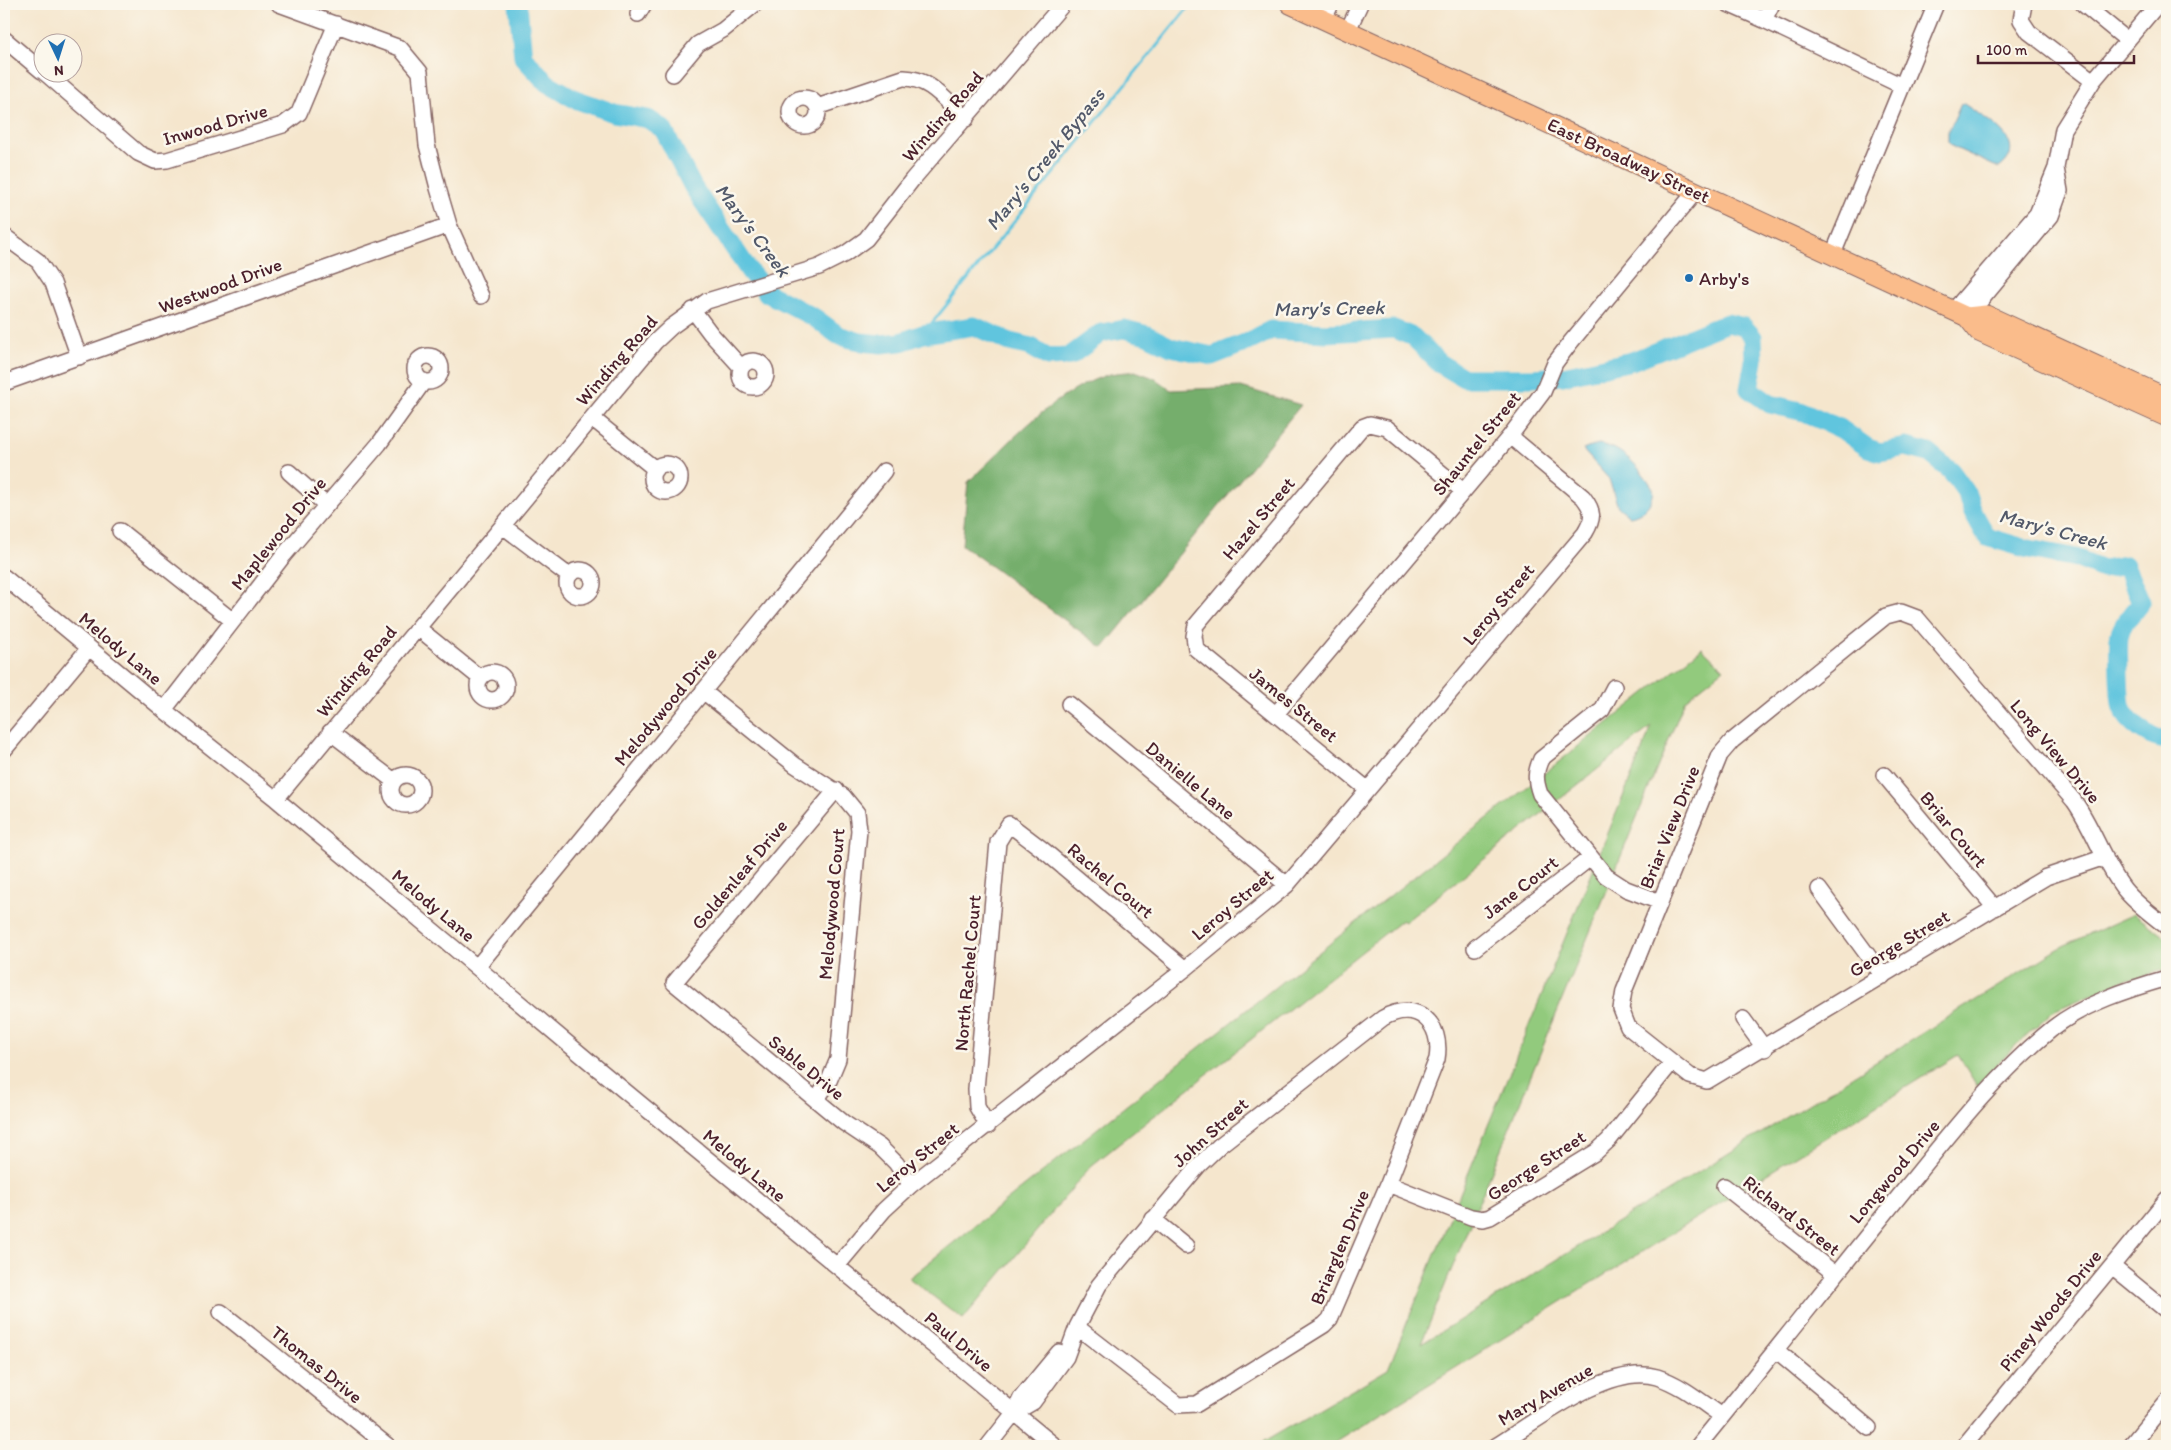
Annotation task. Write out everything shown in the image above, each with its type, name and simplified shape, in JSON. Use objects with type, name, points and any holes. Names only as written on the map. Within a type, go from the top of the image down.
[{"type":"main road","name":"East Broadway Street","points":[[1290,4],[1328,12],[1348,30],[1961,313],[1986,315],[2167,398]]},
{"type":"main road","name":"East Broadway Street","points":[[1961,313],[1979,332],[2167,417]]},
{"type":"main road","points":[[2041,361],[2051,356],[2109,381],[2138,385]]},
{"type":"street","points":[[279,4],[312,9],[336,24],[400,48],[420,72],[427,145],[449,224],[480,296]]},
{"type":"street","points":[[673,74],[698,44],[723,30],[755,4]]},
{"type":"street","points":[[1348,30],[1360,4]]},
{"type":"street","points":[[1728,4],[1902,86]]},
{"type":"street","points":[[1764,20],[1772,4]]},
{"type":"street","points":[[1833,254],[1936,4]]},
{"type":"street","points":[[2024,4],[2021,20],[2029,32],[2092,81]]},
{"type":"street","points":[[2083,4],[2127,40]]},
{"type":"street","points":[[1961,313],[2051,216],[2060,191],[2056,168],[2064,129],[2092,81],[2158,4]]},
{"type":"street","name":"Winding Road","points":[[276,799],[655,342],[706,301],[819,266],[844,254],[866,239],[912,180],[966,119],[1057,6]]},
{"type":"street","name":"Inwood Drive","points":[[55,82],[138,153],[155,161],[167,160],[284,124],[299,113],[336,24]]},
{"type":"street","name":"Inwood Drive","points":[[4,38],[32,62]]},
{"type":"street","points":[[817,107],[903,78],[914,78],[926,83],[966,119]]},
{"type":"street","name":"Shauntel Street","points":[[1276,714],[1510,436],[1543,392],[1555,363],[1696,191]]},
{"type":"street","name":"Westwood Drive","points":[[4,383],[449,224]]},
{"type":"street","points":[[4,236],[38,261],[54,283],[78,357]]},
{"type":"street","points":[[693,310],[711,334],[742,367]]},
{"type":"street","name":"Maplewood Drive","points":[[164,710],[325,504],[379,444],[424,381]]},
{"type":"street","points":[[592,418],[655,469]]},
{"type":"street","name":"Hazel Street","points":[[1196,650],[1194,636],[1196,625],[1203,615],[1356,432],[1370,424],[1387,428],[1463,491]]},
{"type":"street","name":"Leroy Street","points":[[837,1266],[884,1210],[911,1185],[988,1126],[1287,886],[1585,533],[1591,524],[1593,513],[1583,498],[1510,436]]},
{"type":"street","points":[[289,472],[325,504]]},
{"type":"street","name":"Melodywood Drive","points":[[477,967],[884,472]]},
{"type":"street","points":[[503,526],[569,576]]},
{"type":"street","points":[[120,531],[233,622]]},
{"type":"street","name":"Melody Lane","points":[[4,577],[164,710],[276,799],[837,1266]]},
{"type":"street","name":"Long View Drive","points":[[1901,612],[1917,618],[2074,801],[2094,833],[2104,857],[2124,889],[2137,903],[2167,927]]},
{"type":"street","name":"Briar View Drive","points":[[1720,1074],[1708,1081],[1690,1076],[1628,1027],[1621,1009],[1624,991],[1720,755],[1732,741],[1886,616],[1901,612]]},
{"type":"street","points":[[418,628],[480,678]]},
{"type":"street","points":[[4,750],[89,648]]},
{"type":"street","name":"James Street","points":[[1196,650],[1367,789]]},
{"type":"street","points":[[1614,687],[1602,710],[1541,759],[1536,769],[1535,782],[1540,794],[1606,876],[1617,884],[1660,902]]},
{"type":"street","name":"Melodywood Court","points":[[703,691],[781,755],[836,790],[854,807],[859,830],[838,1059],[828,1082],[816,1100]]},
{"type":"street","name":"Danielle Lane","points":[[1069,704],[1287,886]]},
{"type":"street","points":[[330,732],[394,781]]},
{"type":"street","name":"Briar Court","points":[[1884,775],[1994,908]]},
{"type":"street","name":"Goldenleaf Drive","points":[[674,983],[836,790]]},
{"type":"street","name":"Rachel Court","points":[[1009,824],[1042,849],[1185,969]]},
{"type":"street","name":"North Rachel Court","points":[[988,1126],[977,1107],[976,1089],[998,842],[1009,824]]},
{"type":"street","name":"George Street","points":[[1720,1074],[2046,877],[2104,857]]},
{"type":"street","name":"Jane Court","points":[[1475,948],[1590,858]]},
{"type":"street","points":[[1819,889],[1883,976]]},
{"type":"street","name":"Longwood Drive","points":[[1698,1446],[1941,1144],[1990,1088],[2054,1028],[2092,1006],[2124,992],[2167,978]]},
{"type":"street","name":"Sable Drive","points":[[674,983],[844,1123],[880,1147],[896,1162],[911,1185]]},
{"type":"street","name":"John Street","points":[[988,1446],[1014,1413],[1034,1402],[1066,1357],[1077,1327],[1098,1285],[1199,1165],[1219,1146],[1383,1018],[1393,1013],[1404,1011],[1415,1012],[1428,1020]]},
{"type":"street","points":[[1743,1019],[1765,1048]]},
{"type":"street","name":"Briarglen Drive","points":[[1077,1327],[1178,1405],[1197,1404],[1324,1325],[1330,1319],[1388,1184],[1438,1059],[1437,1034],[1428,1020]]},
{"type":"street","name":"George Street","points":[[1388,1184],[1471,1217],[1482,1219],[1490,1217],[1596,1152],[1609,1140],[1672,1062]]},
{"type":"street","name":"Richard Street","points":[[1724,1186],[1835,1274]]},
{"type":"street","name":"Piney Woods Drive","points":[[1964,1446],[2167,1199]]},
{"type":"street","points":[[1153,1219],[1186,1246]]},
{"type":"street","name":"Paul Drive","points":[[837,1266],[1055,1446]]},
{"type":"street","points":[[2112,1266],[2167,1311]]},
{"type":"street","name":"Thomas Drive","points":[[221,1312],[388,1446]]},
{"type":"street","points":[[1776,1350],[1870,1428]]},
{"type":"street","name":"Mary Avenue","points":[[1496,1446],[1575,1397],[1621,1376],[1639,1374],[1677,1384],[1722,1416]]},
{"type":"street","points":[[2130,1446],[2167,1401]]},
{"type":"green space","points":[[1135,371],[1154,378],[1171,390],[1241,387],[1301,405],[1103,648],[962,545],[968,482],[1031,422],[1066,395],[1084,384],[1108,375]]},
{"type":"green space","points":[[1702,648],[1724,669],[1685,700],[1421,1344],[2063,946],[2134,914],[2167,938],[2167,969],[2118,983],[2053,1011],[2018,1043],[1977,1086],[1958,1055],[1330,1446],[1257,1446],[1388,1369],[1652,726],[1405,922],[1402,920],[1091,1166],[963,1319],[909,1278]]},
{"type":"water","points":[[1961,104],[1964,104],[1993,124],[2008,140],[2011,149],[2008,159],[1999,168],[1953,147],[1948,142],[1948,132]]},
{"type":"water","points":[[1598,444],[1615,449],[1623,454],[1637,466],[1653,488],[1652,498],[1648,506],[1640,513],[1630,516],[1618,507],[1609,479],[1583,450]]},
{"type":"waterway","name":"Mary's Creek","points":[[518,4],[523,57],[547,83],[575,99],[614,113],[648,119],[663,129],[693,187],[750,272],[767,293],[815,318],[838,335],[860,342],[881,344],[901,342],[923,334],[974,326],[1010,342],[1031,347],[1048,357],[1070,356],[1101,333],[1124,329],[1147,335],[1171,347],[1212,356],[1250,341],[1271,330],[1327,333],[1394,329],[1413,337],[1439,363],[1464,378],[1533,378],[1563,376],[1632,361],[1727,323],[1744,327],[1753,337],[1754,361],[1749,389],[1770,404],[1804,412],[1841,429],[1868,448],[1880,452],[1906,447],[1929,453],[1951,471],[1966,492],[1973,512],[1987,537],[2024,548],[2076,558],[2103,569],[2125,565],[2141,602],[2125,623],[2119,638],[2119,685],[2122,708],[2129,720],[2141,730],[2154,737],[2167,740]]},
{"type":"waterway","name":"Mary's Creek Bypass","points":[[923,334],[1191,4]]},
{"type":"place","name":"Arby's","points":[[1689,278]]}]
